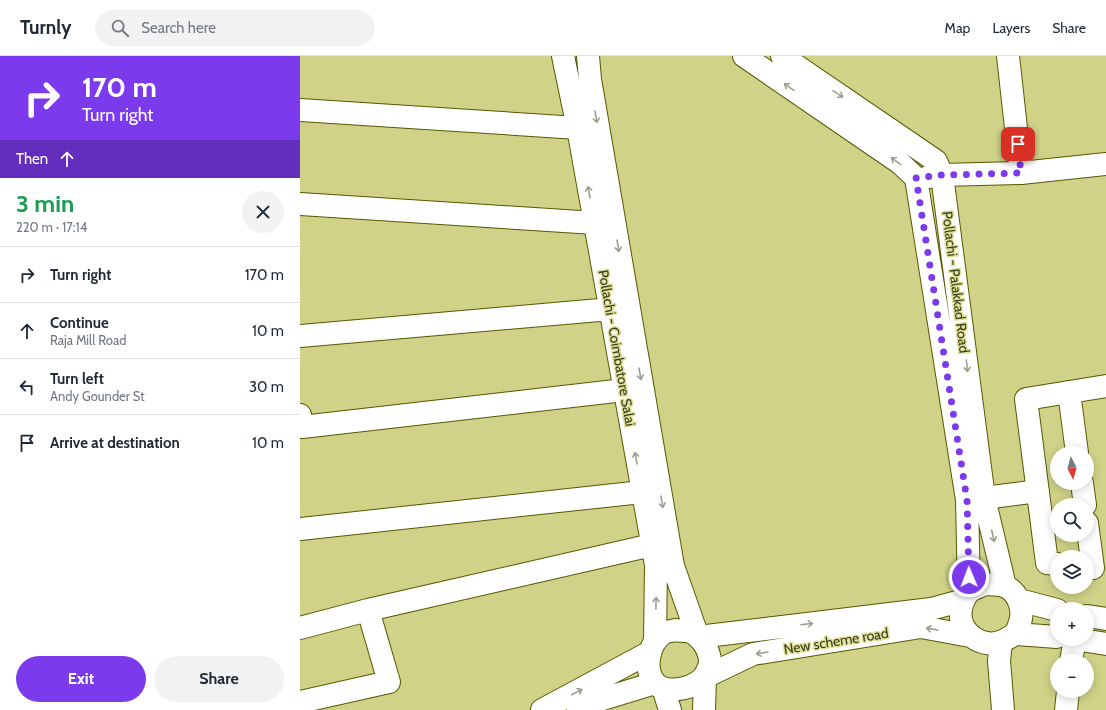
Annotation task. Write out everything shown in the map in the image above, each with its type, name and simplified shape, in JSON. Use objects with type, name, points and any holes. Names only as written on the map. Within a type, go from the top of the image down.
[{"type":"main road","name":"Pollachi - Coimbatore Salai","points":[[563,56],[578,128],[594,223],[611,309],[656,569],[653,647],[650,672],[659,685],[670,710]]},
{"type":"main road","name":"Pollachi - Coimbatore Salai","points":[[588,56],[593,94],[673,566],[698,637],[706,647],[710,662],[705,677],[704,710]]},
{"type":"main road","points":[[744,56],[900,163],[916,178],[967,500],[966,596],[961,609],[961,619],[964,628],[970,636],[979,642],[1001,645],[1050,638]]},
{"type":"main road","name":"Pollachi - Palakkad Road","points":[[782,56],[936,162],[942,175],[984,498],[1012,593],[1021,610],[1021,620],[1001,645]]},
{"type":"main road","points":[[1008,56],[1021,173]]},
{"type":"main road","points":[[300,110],[578,128]]},
{"type":"main road","points":[[916,178],[942,175],[1021,173],[1106,164]]},
{"type":"main road","points":[[300,204],[594,223]]},
{"type":"main road","points":[[300,336],[611,309]]},
{"type":"main road","points":[[1050,563],[1048,563],[1026,399],[1106,386]]},
{"type":"main road","points":[[301,423],[624,390]]},
{"type":"main road","points":[[1069,392],[1076,446]]},
{"type":"main road","points":[[984,498],[1012,493],[1038,491]]},
{"type":"main road","points":[[300,529],[642,492]]},
{"type":"main road","points":[[1090,542],[1095,568]]},
{"type":"main road","points":[[300,628],[368,610],[652,545]]},
{"type":"main road","points":[[966,596],[986,584],[1050,607]]},
{"type":"main road","name":"New scheme road","points":[[698,637],[931,609],[966,596]]},
{"type":"main road","points":[[300,702],[388,682],[368,610]]},
{"type":"main road","points":[[1094,617],[1106,619]]},
{"type":"main road","name":"New scheme road","points":[[705,677],[753,654],[921,627],[970,636]]},
{"type":"main road","points":[[542,710],[653,647],[664,633],[676,630],[689,632],[698,637]]},
{"type":"main road","points":[[1094,642],[1106,644]]},
{"type":"main road","points":[[1001,645],[1003,710]]},
{"type":"main road","points":[[578,710],[593,702],[659,685],[681,690],[695,685],[705,677]]},
{"type":"main road","points":[[1066,710],[1067,698]]},
{"type":"route","points":[[969,577],[967,500],[916,178],[942,175],[1021,173],[1018,144]]}]
